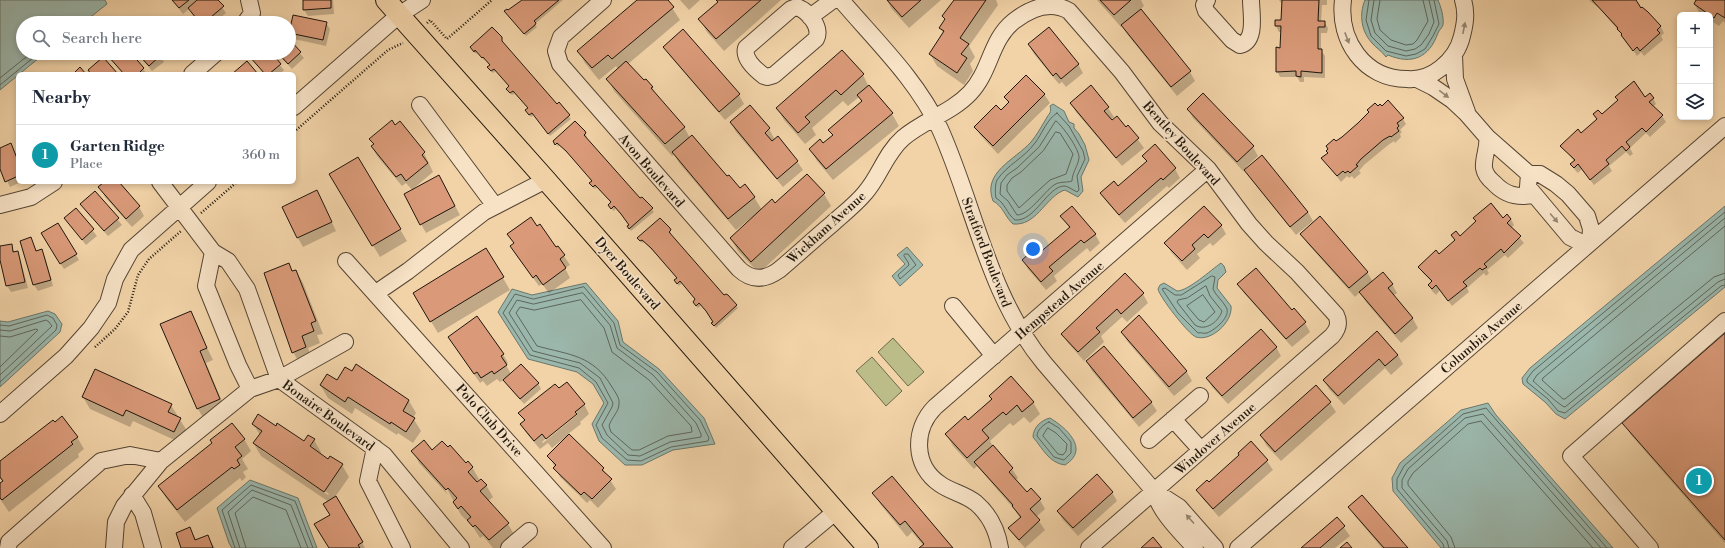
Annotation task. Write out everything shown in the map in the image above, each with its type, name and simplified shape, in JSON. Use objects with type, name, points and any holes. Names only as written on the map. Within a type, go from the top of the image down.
[{"type":"main road","name":"Dyer Boulevard","points":[[386,0],[546,180],[868,548]]},
{"type":"street","points":[[249,0],[252,13],[250,16]]},
{"type":"street","points":[[296,105],[399,15],[422,0]]},
{"type":"street","name":"Avon Boulevard","points":[[602,0],[561,37],[556,51],[560,64],[739,269],[744,274],[759,279]]},
{"type":"street","points":[[810,17],[833,0]]},
{"type":"street","name":"Stratford Boulevard","points":[[841,0],[908,77],[934,117],[951,156],[994,279],[1021,332],[1044,363],[1154,491],[1179,507],[1215,548]]},
{"type":"street","points":[[1207,0],[1204,5],[1206,11],[1232,40],[1240,45],[1244,44],[1250,36],[1251,0]]},
{"type":"street","points":[[1342,0],[1344,28],[1350,45],[1359,58],[1373,70],[1391,78],[1418,79],[1438,71],[1454,55],[1462,39],[1465,24],[1466,10],[1463,0]]},
{"type":"street","name":"Bentley Boulevard","points":[[1028,12],[1042,6],[1050,5],[1058,6],[1069,12],[1118,67],[1160,123],[1208,169],[1249,224],[1266,243],[1297,272],[1336,315],[1339,325]]},
{"type":"street","points":[[797,7],[800,8],[810,17],[818,28],[818,36],[774,75],[767,77],[764,76],[747,58],[745,52],[748,45],[791,9],[797,7]]},
{"type":"street","name":"Wickham Avenue","points":[[759,279],[773,275],[858,201],[871,185],[888,154],[912,131],[934,117],[955,107],[971,92],[984,72],[999,37],[1005,30],[1028,12]]},
{"type":"street","points":[[1454,55],[1455,79],[1467,114]]},
{"type":"street","points":[[194,72],[208,60]]},
{"type":"street","points":[[1418,79],[1433,87],[1467,114],[1487,137],[1529,174],[1540,174],[1568,194],[1587,216],[1591,229],[1590,242],[1580,242],[1570,237],[1533,194],[1528,186],[1529,174]]},
{"type":"street","points":[[420,105],[495,206]]},
{"type":"street","name":"Columbia Avenue","points":[[1238,548],[1725,126]]},
{"type":"street","points":[[1487,137],[1484,162],[1486,175],[1498,188],[1510,195],[1518,196],[1533,194]]},
{"type":"street","name":"Hempstead Avenue","points":[[1000,548],[996,530],[982,509],[966,496],[942,486],[930,475],[920,457],[919,437],[922,425],[930,412],[1208,169]]},
{"type":"street","points":[[376,293],[408,271],[484,212],[546,180]]},
{"type":"street","points":[[0,205],[31,198],[51,184]]},
{"type":"street","points":[[161,184],[178,208],[191,222],[213,252],[228,261],[247,289],[278,380],[345,342]]},
{"type":"street","points":[[0,414],[66,356],[91,328],[108,303],[115,279],[131,250],[206,184]]},
{"type":"street","points":[[213,252],[206,286],[238,365],[250,388]]},
{"type":"street","name":"Polo Club Drive","points":[[346,261],[603,548]]},
{"type":"street","points":[[953,306],[994,356]]},
{"type":"street","points":[[1650,548],[1571,456],[1725,322]]},
{"type":"street","name":"Windover Avenue","points":[[1089,548],[1332,336],[1339,325]]},
{"type":"street","name":"Bonaire Boulevard","points":[[114,548],[116,522],[124,506],[161,461],[250,388],[278,380],[384,455],[461,548]]},
{"type":"street","points":[[1149,440],[1200,396]]},
{"type":"street","points":[[1173,419],[1200,450]]},
{"type":"street","points":[[375,448],[368,481],[402,548]]},
{"type":"street","points":[[8,548],[9,542],[101,460],[130,455],[161,461]]},
{"type":"street","name":"Stratford Boulevard","points":[[1154,491],[1160,505],[1168,517],[1195,548]]},
{"type":"street","points":[[132,495],[143,514],[153,548]]},
{"type":"street","points":[[801,545],[835,512]]},
{"type":"street","points":[[508,548],[529,531]]},
{"type":"path","points":[[296,130],[388,50],[402,44],[430,20],[446,39],[492,0]]},
{"type":"green space","points":[[893,338],[924,372],[908,386],[878,352]]},
{"type":"green space","points":[[872,357],[902,391],[886,406],[856,371]]},
{"type":"water","points":[[0,0],[105,0],[107,4],[92,16],[16,16],[16,60],[36,60],[22,72],[16,72],[16,77],[0,90]]},
{"type":"water","points":[[1365,0],[1438,0],[1442,12],[1443,25],[1434,42],[1425,54],[1412,59],[1397,58],[1388,55],[1386,57],[1368,38],[1363,28],[1362,11]]},
{"type":"water","points":[[1053,104],[1064,111],[1069,122],[1074,124],[1074,128],[1085,145],[1089,160],[1081,177],[1083,191],[1078,197],[1065,190],[1062,191],[1050,200],[1034,217],[1021,224],[1013,224],[999,206],[993,201],[991,191],[992,182],[1002,167],[1024,149],[1037,134],[1050,113],[1050,106]]},
{"type":"water","points":[[1725,206],[1725,287],[1565,419],[1556,414],[1545,402],[1523,384],[1522,378],[1530,368]]},
{"type":"water","points":[[907,247],[923,265],[900,286],[892,276],[905,264],[897,255]]},
{"type":"water","points":[[1221,263],[1226,272],[1218,280],[1217,288],[1231,306],[1231,312],[1225,324],[1214,334],[1202,338],[1196,337],[1174,314],[1158,289],[1160,285],[1164,283],[1177,291],[1187,288]]},
{"type":"water","points":[[586,283],[618,321],[623,342],[659,369],[704,418],[715,444],[673,450],[642,465],[625,465],[599,441],[592,424],[604,403],[593,384],[577,372],[528,359],[498,312],[512,289],[532,295]]},
{"type":"water","points":[[48,311],[55,314],[62,324],[60,332],[0,387],[0,321],[8,322]]},
{"type":"water","points":[[1488,403],[1496,415],[1613,548],[1441,548],[1393,491],[1392,478],[1400,463],[1461,410]]},
{"type":"water","points":[[1050,418],[1068,433],[1076,445],[1076,452],[1072,459],[1065,465],[1059,464],[1050,458],[1033,437],[1034,431],[1038,425]]},
{"type":"water","points":[[250,480],[298,498],[317,548],[232,548],[217,508]]},
{"type":"building","points":[[172,0],[189,0],[179,8]]},
{"type":"building","points":[[197,0],[218,0],[224,6],[212,16],[194,16],[188,8]]},
{"type":"building","points":[[303,0],[331,0],[331,8],[303,10]]},
{"type":"building","points":[[522,0],[559,0],[534,21],[536,23],[535,25],[524,34],[504,11],[507,9],[508,10]]},
{"type":"building","points":[[637,0],[668,0],[674,7],[612,59],[608,55],[592,68],[577,51]]},
{"type":"building","points":[[716,0],[761,0],[716,39],[698,19],[718,2]]},
{"type":"building","points":[[887,0],[921,0],[902,17]]},
{"type":"building","points":[[954,0],[986,0],[960,38],[969,44],[961,54],[967,58],[957,73],[929,54],[944,31],[939,28],[945,19],[942,16]]},
{"type":"building","points":[[1100,0],[1131,0],[1114,15]]},
{"type":"building","points":[[1282,0],[1319,0],[1318,21],[1325,21],[1325,27],[1318,27],[1318,49],[1322,49],[1322,73],[1301,71],[1301,77],[1296,76],[1296,71],[1276,72],[1276,47],[1280,48],[1281,26],[1275,26],[1275,20],[1281,20]]},
{"type":"building","points":[[1592,0],[1636,0],[1641,8],[1642,7],[1648,12],[1661,26],[1657,30],[1660,33],[1640,51],[1637,47],[1633,51],[1617,29],[1618,28]]},
{"type":"building","points":[[1696,0],[1725,0],[1725,18],[1717,13],[1714,18],[1713,12],[1705,12],[1694,4]]},
{"type":"building","points":[[1141,9],[1191,71],[1171,87],[1121,25]]},
{"type":"building","points":[[293,15],[327,22],[323,40],[296,34],[296,16]]},
{"type":"building","points":[[492,27],[502,37],[502,41],[557,104],[559,102],[570,115],[548,134],[532,113],[529,115],[525,110],[528,108],[513,91],[510,93],[506,89],[509,86],[494,69],[491,71],[487,67],[490,65],[483,57],[482,58],[475,50],[474,52],[470,47]]},
{"type":"building","points":[[1049,27],[1079,64],[1061,79],[1056,73],[1053,76],[1028,44]]},
{"type":"building","points":[[683,29],[740,94],[719,112],[663,47]]},
{"type":"building","points":[[296,47],[301,52],[296,57]]},
{"type":"building","points":[[842,50],[864,74],[841,95],[836,90],[805,117],[810,122],[798,133],[776,108]]},
{"type":"building","points":[[100,60],[106,60],[116,72],[90,72],[88,70]]},
{"type":"building","points":[[112,60],[137,60],[144,68],[140,72],[122,72]]},
{"type":"building","points":[[143,60],[156,60],[149,66]]},
{"type":"building","points":[[253,60],[278,60],[281,64],[271,72],[263,72]]},
{"type":"building","points":[[284,60],[292,60],[288,64]]},
{"type":"building","points":[[247,61],[256,72],[234,72]]},
{"type":"building","points":[[626,61],[644,80],[646,79],[653,87],[651,88],[685,127],[665,144],[606,79]]},
{"type":"building","points":[[80,67],[84,72],[75,72]]},
{"type":"building","points":[[1026,75],[1045,94],[993,146],[974,127],[996,105],[1001,110],[1009,102],[1004,97]]},
{"type":"building","points":[[1634,81],[1645,97],[1650,93],[1654,98],[1649,102],[1663,115],[1646,132],[1642,128],[1626,142],[1630,147],[1626,151],[1622,146],[1606,160],[1609,164],[1590,180],[1578,164],[1574,168],[1570,164],[1575,160],[1560,146],[1578,129],[1581,133],[1597,119],[1593,114],[1598,110],[1602,114],[1618,100],[1615,97]]},
{"type":"building","points":[[869,85],[893,113],[826,169],[809,149],[820,139],[823,143],[833,135],[828,130],[862,101],[857,95]]},
{"type":"building","points":[[1091,85],[1109,107],[1104,111],[1112,120],[1117,116],[1126,127],[1128,125],[1139,138],[1116,158],[1070,103]]},
{"type":"building","points":[[1203,93],[1254,146],[1237,162],[1187,109]]},
{"type":"building","points":[[1388,100],[1404,118],[1397,123],[1399,126],[1397,128],[1399,131],[1391,137],[1390,136],[1383,140],[1361,159],[1356,165],[1358,166],[1350,173],[1348,171],[1345,173],[1343,171],[1337,176],[1321,158],[1328,153],[1326,151],[1328,149],[1326,146],[1334,139],[1336,141],[1342,137],[1358,123],[1369,112],[1367,110],[1375,103],[1378,106],[1380,104],[1382,106]]},
{"type":"building","points":[[750,105],[770,128],[765,133],[772,141],[778,136],[798,161],[777,179],[730,122]]},
{"type":"building","points":[[392,120],[395,125],[400,121],[425,152],[422,155],[428,163],[406,181],[401,174],[396,177],[371,146],[374,144],[369,139]]},
{"type":"building","points":[[575,121],[585,131],[586,133],[584,135],[640,198],[642,197],[653,208],[629,229],[627,226],[629,225],[614,206],[611,209],[608,205],[611,202],[595,185],[593,187],[589,183],[592,181],[566,151],[557,143],[555,145],[553,141]]},
{"type":"building","points":[[692,135],[727,176],[729,175],[740,188],[745,184],[755,197],[728,219],[672,152]]},
{"type":"building","points":[[11,143],[16,156],[16,177],[5,182],[0,169],[0,148]]},
{"type":"building","points":[[1155,144],[1176,168],[1163,180],[1161,178],[1119,215],[1100,193],[1114,181],[1118,186],[1147,161],[1142,156]]},
{"type":"building","points":[[1262,155],[1308,212],[1290,227],[1244,170]]},
{"type":"building","points":[[358,157],[401,229],[372,246],[329,174]]},
{"type":"building","points":[[807,174],[825,193],[751,262],[730,238],[772,199],[775,203]]},
{"type":"building","points":[[439,175],[455,206],[420,225],[404,194]]},
{"type":"building","points":[[102,184],[121,184],[140,206],[126,219],[98,187]]},
{"type":"building","points":[[317,190],[332,222],[297,238],[282,207]]},
{"type":"building","points":[[95,191],[119,218],[104,231],[80,204]]},
{"type":"building","points":[[1491,203],[1503,218],[1507,214],[1511,219],[1507,223],[1521,236],[1504,253],[1501,249],[1484,264],[1487,267],[1482,270],[1480,268],[1463,282],[1467,286],[1448,301],[1436,285],[1432,289],[1428,285],[1432,281],[1418,267],[1436,250],[1439,254],[1455,240],[1451,235],[1456,231],[1460,236],[1476,221],[1473,218]]},
{"type":"building","points":[[1072,206],[1096,234],[1084,243],[1081,240],[1049,267],[1053,271],[1041,282],[1022,260],[1034,249],[1038,254],[1070,227],[1060,216]]},
{"type":"building","points":[[1204,206],[1222,225],[1208,238],[1204,234],[1192,245],[1195,249],[1182,261],[1164,243]]},
{"type":"building","points":[[76,208],[94,229],[82,240],[64,218]]},
{"type":"building","points":[[1320,216],[1368,272],[1349,288],[1300,234]]},
{"type":"building","points":[[531,217],[537,226],[540,224],[556,247],[558,246],[565,255],[560,259],[566,268],[543,285],[536,275],[533,278],[510,246],[514,243],[507,234]]},
{"type":"building","points":[[660,218],[670,228],[671,230],[669,232],[724,295],[728,295],[737,305],[714,326],[711,323],[713,322],[706,311],[699,303],[696,306],[693,302],[695,299],[680,281],[677,284],[674,280],[677,278],[651,248],[642,240],[640,241],[637,238]]},
{"type":"building","points":[[58,223],[77,254],[60,264],[41,233]]},
{"type":"building","points":[[31,237],[36,251],[42,249],[51,280],[33,285],[20,241]]},
{"type":"building","points":[[12,244],[13,252],[18,251],[25,282],[6,286],[0,260],[0,246]]},
{"type":"building","points":[[486,248],[504,277],[430,322],[413,293]]},
{"type":"building","points":[[289,263],[292,271],[296,270],[316,321],[311,323],[314,331],[302,336],[306,347],[292,353],[264,273]]},
{"type":"building","points":[[1256,268],[1292,310],[1294,308],[1306,322],[1286,339],[1237,284]]},
{"type":"building","points":[[1383,272],[1393,284],[1388,288],[1413,318],[1395,334],[1359,292]]},
{"type":"building","points":[[1125,273],[1144,293],[1121,314],[1117,309],[1096,328],[1100,332],[1078,352],[1061,334]]},
{"type":"building","points":[[191,311],[207,348],[200,351],[220,399],[197,409],[160,324]]},
{"type":"building","points":[[1139,315],[1187,371],[1169,387],[1121,332]]},
{"type":"building","points":[[477,316],[504,354],[501,356],[507,365],[494,374],[492,371],[481,378],[477,372],[474,374],[448,337]]},
{"type":"building","points":[[1261,329],[1277,347],[1222,396],[1206,378]]},
{"type":"building","points":[[1377,331],[1398,355],[1385,366],[1379,359],[1338,396],[1323,380]]},
{"type":"building","points":[[1725,333],[1725,540],[1622,423]]},
{"type":"building","points":[[1104,346],[1152,402],[1133,418],[1086,361]]},
{"type":"building","points":[[356,364],[409,400],[403,411],[415,418],[406,432],[391,422],[390,424],[348,397],[345,402],[320,385],[327,374],[337,380],[345,367],[352,371]]},
{"type":"building","points":[[521,364],[539,383],[520,399],[503,380]]},
{"type":"building","points":[[95,369],[172,404],[168,412],[181,418],[174,432],[126,410],[123,416],[82,397]]},
{"type":"building","points":[[1011,376],[1034,402],[1022,412],[1017,405],[1006,415],[1003,412],[982,430],[989,438],[967,458],[945,434],[965,416],[968,420],[992,399],[989,396]]},
{"type":"building","points":[[567,382],[585,404],[575,412],[577,414],[546,439],[542,434],[534,441],[520,424],[525,420],[518,413],[555,384],[559,388]]},
{"type":"building","points":[[1316,385],[1331,402],[1275,452],[1260,435]]},
{"type":"building","points":[[258,414],[276,426],[277,423],[304,441],[308,435],[315,439],[310,446],[328,459],[330,456],[343,464],[324,492],[253,443],[262,431],[252,424]]},
{"type":"building","points":[[62,416],[78,437],[71,442],[73,444],[2,500],[0,498],[0,483],[3,481],[0,477],[0,461],[53,420],[55,422]]},
{"type":"building","points":[[232,423],[245,439],[235,447],[242,456],[237,460],[240,465],[234,469],[232,467],[177,510],[158,486],[212,443],[210,440]]},
{"type":"building","points":[[569,434],[604,468],[602,470],[612,479],[592,499],[584,492],[581,495],[553,468],[556,465],[547,456]]},
{"type":"building","points":[[424,440],[432,450],[442,441],[448,447],[450,445],[466,463],[468,461],[473,467],[468,472],[477,482],[481,479],[487,485],[480,491],[509,523],[489,540],[475,525],[473,527],[467,520],[471,517],[461,506],[458,509],[453,502],[457,498],[448,488],[446,490],[411,451]]},
{"type":"building","points":[[1251,441],[1268,460],[1213,509],[1196,490],[1207,480],[1209,482],[1239,455],[1238,453]]},
{"type":"building","points":[[993,445],[1013,468],[1009,472],[1027,492],[1031,488],[1041,499],[1030,509],[1040,520],[1019,540],[1008,528],[1021,517],[1012,506],[1013,505],[974,462]]},
{"type":"building","points":[[1097,474],[1113,492],[1073,528],[1057,511]]},
{"type":"building","points":[[892,476],[953,548],[919,548],[924,544],[905,521],[900,525],[872,493]]},
{"type":"building","points":[[1362,495],[1408,548],[1384,548],[1348,507]]},
{"type":"building","points":[[336,496],[363,542],[358,545],[360,548],[329,548],[314,524],[330,515],[323,504]]},
{"type":"building","points":[[1337,517],[1345,526],[1320,548],[1301,548]]},
{"type":"building","points":[[190,527],[195,540],[208,535],[213,548],[181,548],[176,533]]},
{"type":"building","points":[[1153,537],[1162,548],[1141,548]]},
{"type":"building","points":[[1347,542],[1352,548],[1340,548]]},
{"type":"place","name":"Garten Ridge","points":[[1699,481]]}]
